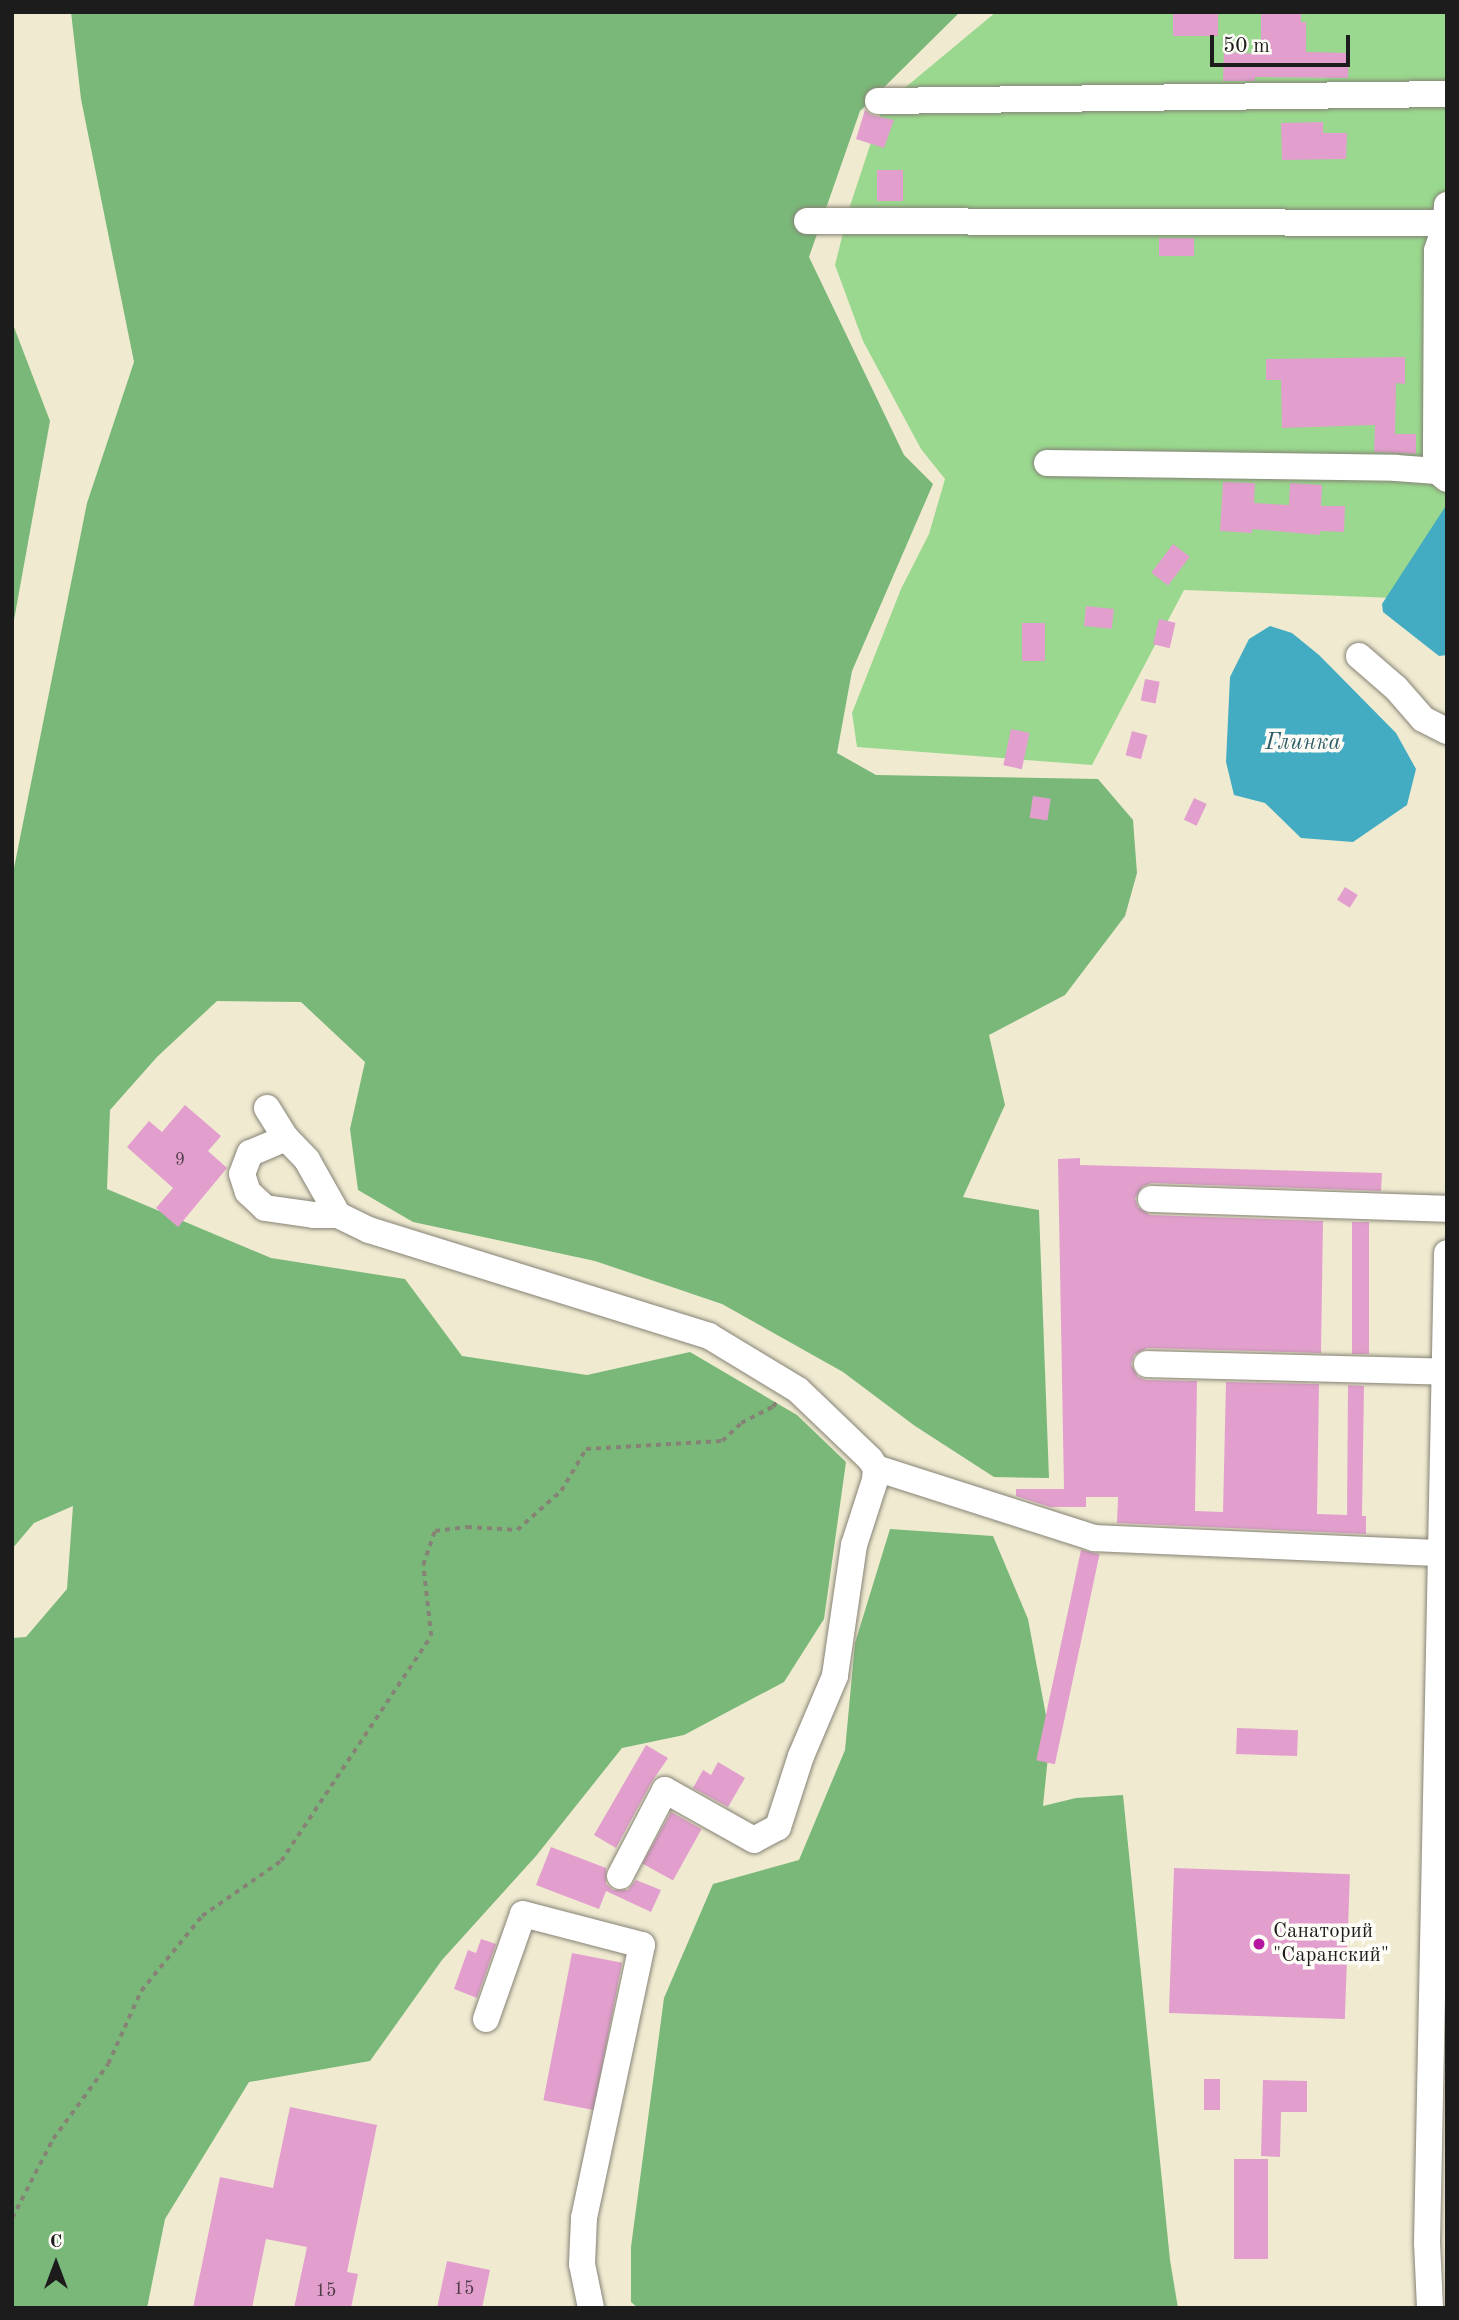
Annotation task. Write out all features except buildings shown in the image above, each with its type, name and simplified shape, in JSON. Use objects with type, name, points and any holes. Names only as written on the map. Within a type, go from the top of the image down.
[{"type":"street","points":[[878,100],[1447,94]]},
{"type":"street","points":[[807,221],[1446,214],[1437,251],[1440,468],[1047,463]]},
{"type":"street","points":[[1359,656],[1396,688],[1423,719],[1447,731]]},
{"type":"street","points":[[267,1108],[286,1138],[307,1160],[338,1215]]},
{"type":"street","points":[[286,1138],[250,1153],[242,1174],[248,1192],[265,1208],[314,1215],[338,1215],[369,1230],[709,1336],[787,1383],[861,1450],[876,1468],[1094,1538],[1441,1553]]},
{"type":"street","points":[[1151,1199],[1447,1209]]},
{"type":"street","points":[[1435,2301],[1427,2243],[1438,2126],[1443,1634],[1441,1553],[1444,1517],[1447,1253]]},
{"type":"street","points":[[1147,1364],[1445,1381]]},
{"type":"street","points":[[620,1876],[665,1790],[754,1840],[778,1827],[801,1756],[835,1676],[853,1545],[875,1480],[876,1468]]},
{"type":"street","points":[[486,2019],[523,1914],[642,1945],[584,2218],[582,2264],[591,2308]]},
{"type":"path","points":[[12,2218],[52,2139],[108,2064],[141,1991],[202,1916],[281,1860],[430,1636],[423,1565],[435,1531],[467,1527],[517,1530],[561,1491],[586,1449],[722,1441],[741,1423],[773,1407],[787,1383]]},
{"type":"green space","points":[[71,12],[960,12],[860,111],[809,257],[904,455],[933,484],[852,671],[837,753],[876,775],[1098,779],[1133,820],[1137,873],[1125,916],[1065,995],[989,1035],[1005,1105],[963,1197],[1039,1210],[1049,1478],[994,1477],[915,1426],[843,1372],[722,1304],[595,1261],[413,1222],[358,1190],[350,1129],[365,1062],[301,1002],[217,1001],[157,1057],[110,1110],[107,1189],[271,1258],[405,1279],[462,1356],[587,1375],[690,1352],[797,1415],[846,1462],[824,1619],[784,1682],[684,1735],[622,1748],[536,1856],[442,1960],[370,2061],[249,2082],[165,2219],[147,2308],[12,2308],[12,1638],[26,1637],[67,1589],[73,1506],[34,1523],[12,1549],[12,878],[87,503],[134,362],[81,99]]},
{"type":"green space","points":[[996,12],[1447,12],[1447,600],[1184,590],[1092,765],[857,747],[852,713],[901,589],[929,534],[945,479],[921,449],[863,341],[835,265],[849,209],[883,106]]},
{"type":"green space","points":[[12,322],[50,421],[12,631]]},
{"type":"green space","points":[[890,1529],[993,1536],[1028,1619],[1050,1737],[1043,1806],[1076,1798],[1123,1795],[1170,2260],[1178,2308],[638,2308],[631,2302],[631,2247],[664,1998],[713,1884],[799,1860],[845,1750],[855,1643]]},
{"type":"water","points":[[1447,504],[1447,655],[1439,656],[1383,612],[1382,604]]},
{"type":"water","name":"Глинка","points":[[1270,626],[1292,633],[1319,655],[1396,733],[1416,769],[1407,805],[1353,842],[1301,838],[1265,803],[1234,795],[1226,762],[1230,677],[1249,639]]},
{"type":"place","name":"Санаторий \"Саранский\"","points":[[1259,1944]]}]
